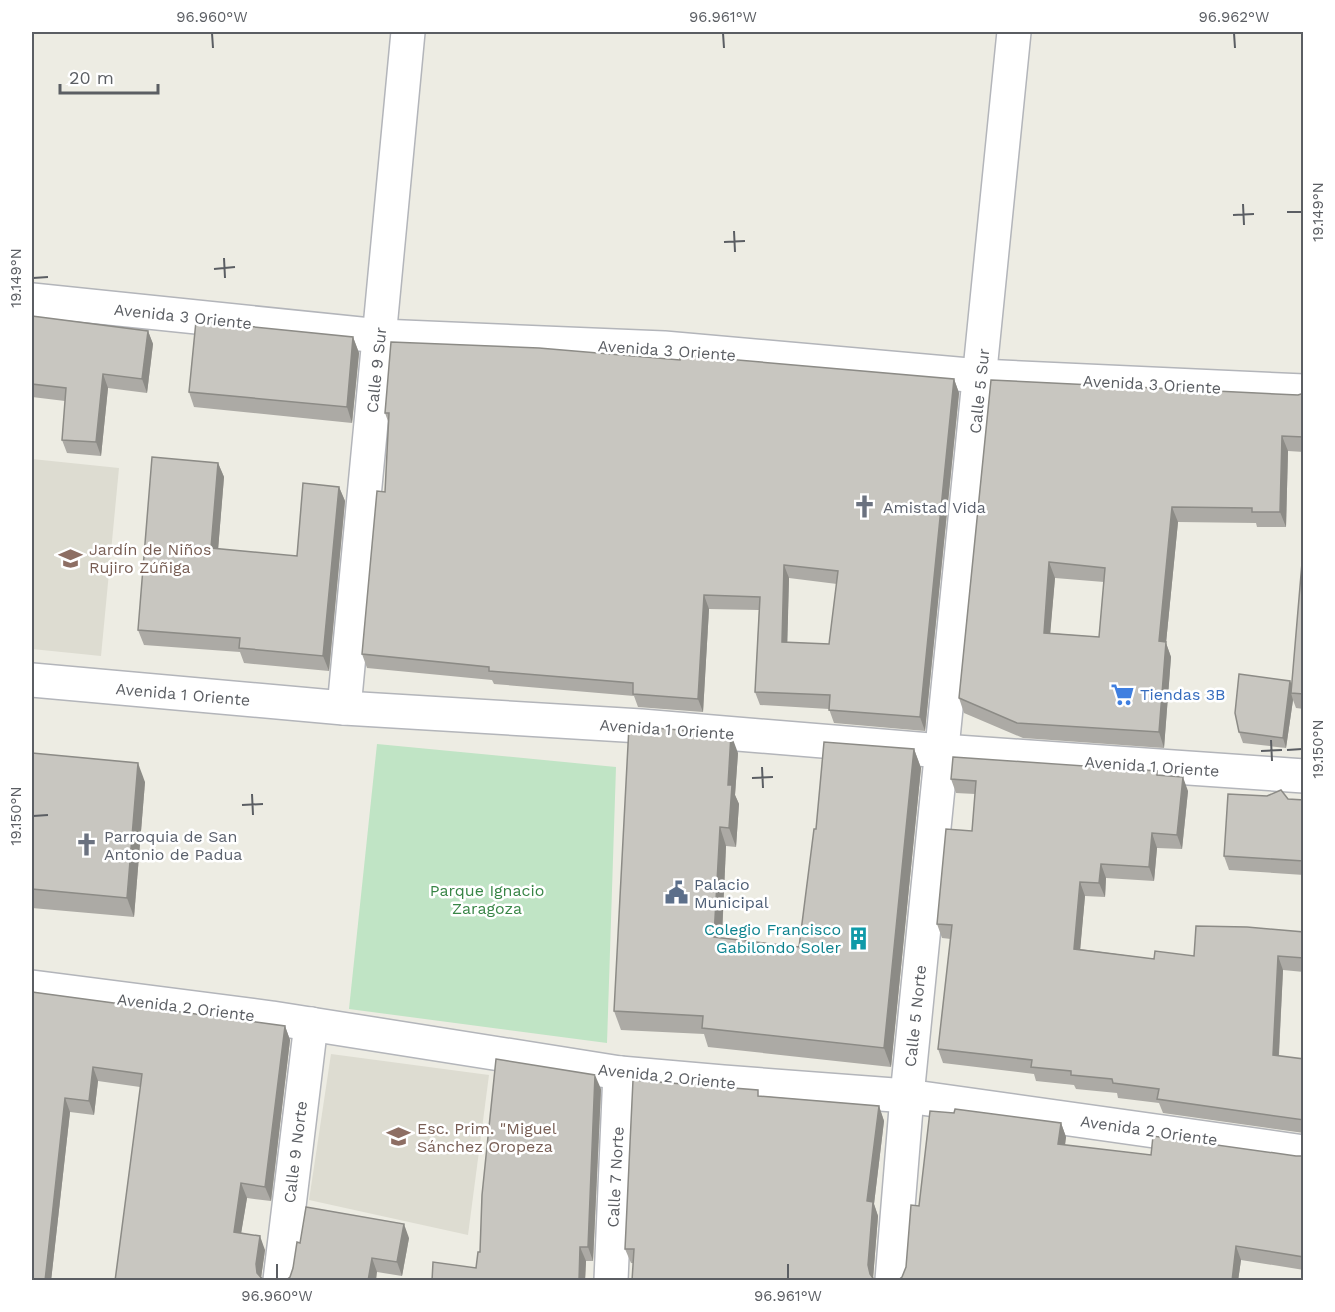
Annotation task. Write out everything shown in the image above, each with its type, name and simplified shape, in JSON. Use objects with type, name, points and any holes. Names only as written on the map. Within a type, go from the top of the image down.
[{"type":"street","name":"Calle 9 Sur","points":[[344,708],[408,32]]},
{"type":"street","name":"Calle 5 Sur","points":[[942,751],[1014,32]]},
{"type":"street","name":"Avenida 3 Oriente","points":[[32,300],[380,336],[664,348],[980,376],[1304,391]]},
{"type":"street","name":"Avenida 1 Oriente","points":[[32,680],[344,708],[641,726],[942,751],[1304,776]]},
{"type":"street","name":"Calle 5 Norte","points":[[892,1281],[907,1096],[942,751]]},
{"type":"street","name":"Avenida 2 Oriente","points":[[32,987],[311,1024],[620,1073],[907,1096],[1304,1152]]},
{"type":"street","name":"Calle 9 Norte","points":[[280,1281],[311,1024]]},
{"type":"street","name":"Calle 7 Norte","points":[[611,1281],[620,1073]]},
{"type":"shaded area","name":"Jardín de Niños Rujiro Zúñiga","points":[[32,459],[119,468],[101,656],[32,649]]},
{"type":"shaded area","name":"Esc. Prim. \"Miguel Sánchez Oropeza","points":[[331,1054],[489,1075],[468,1235],[309,1200]]},
{"type":"green space","name":"Parque Ignacio Zaragoza","points":[[377,744],[616,767],[607,1043],[349,1009]]},
{"type":"building","points":[[32,316],[148,331],[142,379],[103,374],[96,442],[62,440],[66,388],[32,384]]},
{"type":"building","points":[[196,321],[353,337],[347,407],[189,392]]},
{"type":"building","points":[[391,342],[539,348],[680,360],[680,355],[954,379],[920,717],[829,710],[830,695],[755,692],[760,597],[704,595],[698,699],[633,694],[633,683],[489,671],[489,667],[362,654],[377,491],[385,492],[389,413],[385,413]],"holes":[[[784,565],[838,571],[829,644],[782,642]]]},
{"type":"building","points":[[991,380],[1298,395],[1304,393],[1304,437],[1282,436],[1280,512],[1252,512],[1252,508],[1172,507],[1159,641],[1166,642],[1159,732],[1017,723],[959,698]],"holes":[[[1049,562],[1105,568],[1099,637],[1044,633]]]},
{"type":"building","points":[[152,457],[218,463],[211,548],[297,556],[303,483],[339,487],[323,656],[239,648],[240,638],[138,630]]},
{"type":"building","points":[[1304,539],[1304,694],[1291,693]]},
{"type":"building","points":[[1239,674],[1290,681],[1283,738],[1239,732],[1235,713]]},
{"type":"building","points":[[629,726],[731,734],[728,785],[732,785],[729,828],[720,827],[714,937],[799,947],[814,829],[816,829],[824,742],[914,749],[884,1048],[702,1028],[703,1016],[614,1011]]},
{"type":"building","name":"Parroquia de San Antonio de Padua","points":[[32,753],[138,763],[127,898],[32,889]]},
{"type":"building","points":[[953,757],[1157,771],[1157,775],[1183,777],[1177,835],[1152,833],[1149,867],[1101,864],[1099,883],[1080,882],[1074,949],[1154,959],[1155,951],[1194,956],[1196,926],[1247,927],[1304,932],[1304,958],[1278,956],[1273,1055],[1304,1059],[1304,1120],[1157,1099],[1159,1089],[1113,1083],[1112,1079],[1071,1075],[1071,1071],[1031,1067],[1032,1060],[938,1049],[952,925],[937,924],[946,829],[972,831],[976,781],[951,779]]},
{"type":"building","points":[[1281,790],[1288,799],[1304,800],[1304,861],[1224,856],[1228,794],[1267,796]]},
{"type":"building","points":[[32,992],[285,1026],[265,1187],[241,1183],[234,1232],[260,1236],[256,1264],[257,1273],[264,1281],[115,1281],[142,1074],[93,1067],[89,1101],[65,1098],[45,1281],[32,1281]]},
{"type":"building","points":[[496,1059],[595,1075],[588,1247],[580,1247],[579,1281],[432,1281],[433,1262],[476,1268],[478,1252],[480,1252],[482,1195]]},
{"type":"building","points":[[633,1080],[758,1090],[758,1096],[879,1106],[867,1201],[873,1202],[868,1265],[875,1281],[632,1281],[634,1249],[625,1249]]},
{"type":"building","points":[[955,1109],[1061,1123],[1058,1144],[1151,1155],[1153,1136],[1304,1156],[1304,1257],[1236,1246],[1232,1281],[897,1281],[902,1277],[906,1267],[911,1205],[919,1206],[930,1111],[954,1113]]},
{"type":"building","points":[[306,1207],[404,1224],[397,1262],[372,1258],[368,1281],[285,1281],[290,1277],[293,1268]]},
{"type":"place","name":"Amistad Vida","points":[[865,507]]},
{"type":"place","name":"Jardín de Niños Rujiro Zúñiga","points":[[71,558]]},
{"type":"place","name":"Tiendas 3B","points":[[1122,694]]},
{"type":"place","name":"Parroquia de San Antonio de Padua","points":[[86,845]]},
{"type":"place","name":"Palacio Municipal","points":[[676,893]]},
{"type":"place","name":"Colegio Francisco Gabilondo Soler","points":[[859,938]]},
{"type":"place","name":"Esc. Prim. \"Miguel Sánchez Oropeza","points":[[399,1137]]}]
